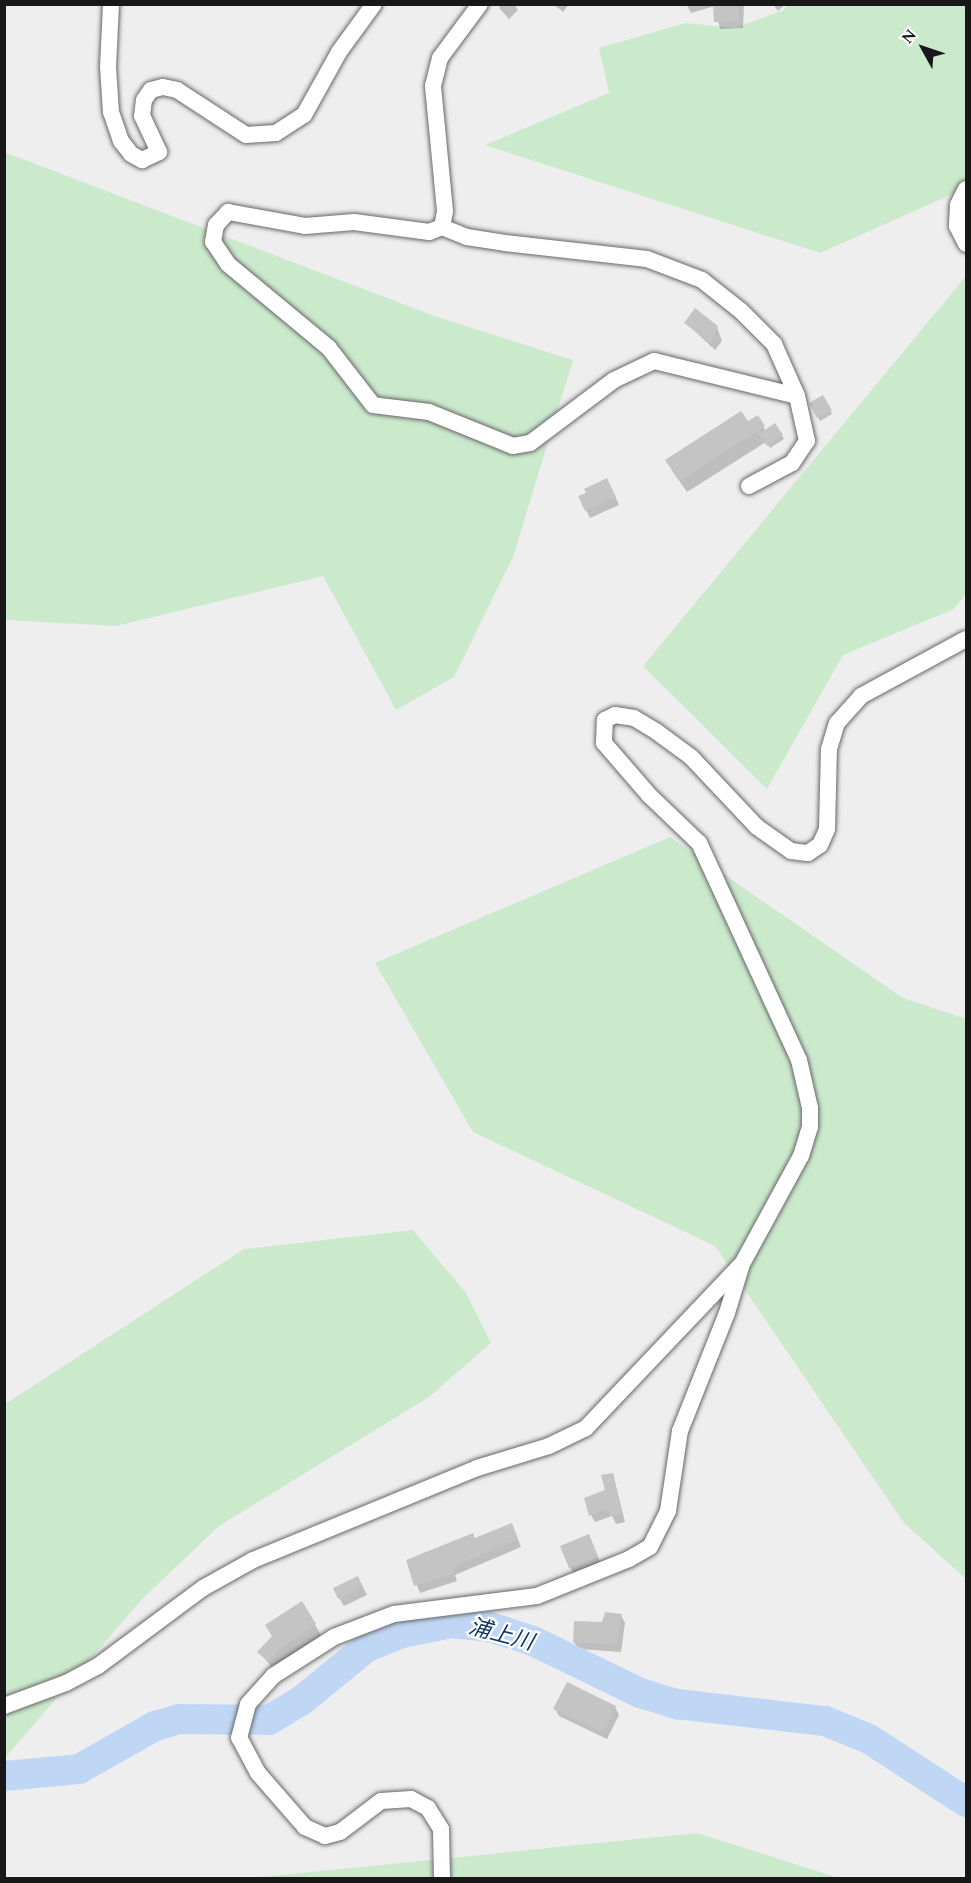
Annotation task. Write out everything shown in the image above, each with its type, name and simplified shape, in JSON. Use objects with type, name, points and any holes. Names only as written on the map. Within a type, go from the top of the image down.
[{"type":"street","points":[[111,4],[108,67],[111,112],[121,141],[130,154],[142,160],[159,152],[142,116],[144,100],[151,90],[163,87],[177,90],[246,135],[276,133],[304,115],[339,52],[374,4]]},
{"type":"street","points":[[442,227],[446,211],[433,86],[440,58],[480,4]]},
{"type":"street","points":[[966,189],[958,205],[957,226],[966,244]]},
{"type":"street","points":[[749,486],[792,463],[807,441],[797,396],[774,344],[741,311],[702,280],[647,259],[505,243],[467,237],[442,227],[429,232],[354,222],[305,226],[244,212],[228,212],[216,225],[213,242],[228,264],[329,348],[373,405],[429,412],[513,446],[530,443],[614,380],[654,361],[797,396]]},
{"type":"street","points":[[442,1878],[441,1829],[428,1808],[411,1799],[381,1801],[340,1832],[325,1836],[305,1827],[258,1773],[239,1738],[248,1704],[273,1676],[334,1637],[394,1614],[537,1596],[629,1559],[650,1547],[668,1511],[680,1431],[727,1313],[742,1264],[801,1156],[810,1127],[810,1108],[799,1060],[699,843],[649,795],[604,743],[605,720],[615,716],[634,718],[657,732],[690,757],[757,827],[791,851],[808,853],[820,845],[827,829],[829,749],[837,723],[861,696],[966,639]]},
{"type":"street","points":[[4,1706],[66,1683],[98,1666],[203,1588],[253,1560],[477,1468],[549,1446],[586,1428],[742,1264]]},
{"type":"green space","points":[[787,5],[966,5],[966,188],[820,253],[485,145],[609,93],[599,48],[686,23],[735,28],[784,10]]},
{"type":"green space","points":[[4,152],[437,317],[573,360],[513,557],[454,677],[396,710],[323,576],[116,626],[5,620]]},
{"type":"green space","points":[[966,276],[966,594],[954,609],[843,655],[767,789],[643,666]]},
{"type":"green space","points":[[670,837],[903,998],[966,1019],[966,1579],[904,1523],[715,1246],[473,1132],[375,963]]},
{"type":"green space","points":[[413,1230],[466,1293],[491,1343],[429,1397],[219,1526],[142,1599],[5,1758],[5,1404],[244,1249]]},
{"type":"green space","points":[[697,1833],[839,1878],[252,1878]]},
{"type":"building","points":[[713,4],[738,4],[739,21],[714,22]]},
{"type":"building","points":[[695,308],[718,326],[711,343],[684,323]]},
{"type":"building","points":[[823,395],[832,410],[817,418],[809,403]]},
{"type":"building","points":[[741,411],[748,421],[758,415],[765,426],[679,481],[665,460]]},
{"type":"building","points":[[775,423],[783,435],[767,446],[759,434]]},
{"type":"building","points":[[607,478],[616,497],[585,511],[578,496],[586,493],[584,489]]},
{"type":"building","points":[[613,1473],[622,1514],[610,1516],[608,1508],[589,1516],[584,1498],[605,1490],[601,1475]]},
{"type":"building","points":[[512,1523],[518,1539],[452,1567],[454,1573],[414,1586],[406,1560],[473,1533],[475,1538]]},
{"type":"building","points":[[589,1534],[598,1557],[569,1568],[560,1546]]},
{"type":"building","points":[[358,1576],[363,1587],[338,1599],[333,1588]]},
{"type":"building","points":[[302,1601],[316,1624],[281,1648],[269,1662],[257,1652],[272,1636],[265,1625]]},
{"type":"building","points":[[605,1612],[622,1614],[617,1645],[573,1642],[574,1621],[602,1622]]},
{"type":"building","points":[[567,1682],[616,1706],[603,1732],[553,1709]]},
{"type":"waterway","name":"浦上川","points":[[4,1776],[79,1769],[155,1726],[179,1719],[269,1720],[301,1701],[367,1647],[402,1633],[452,1623],[490,1627],[533,1641],[640,1693],[677,1704],[825,1721],[869,1739],[966,1802]]}]
